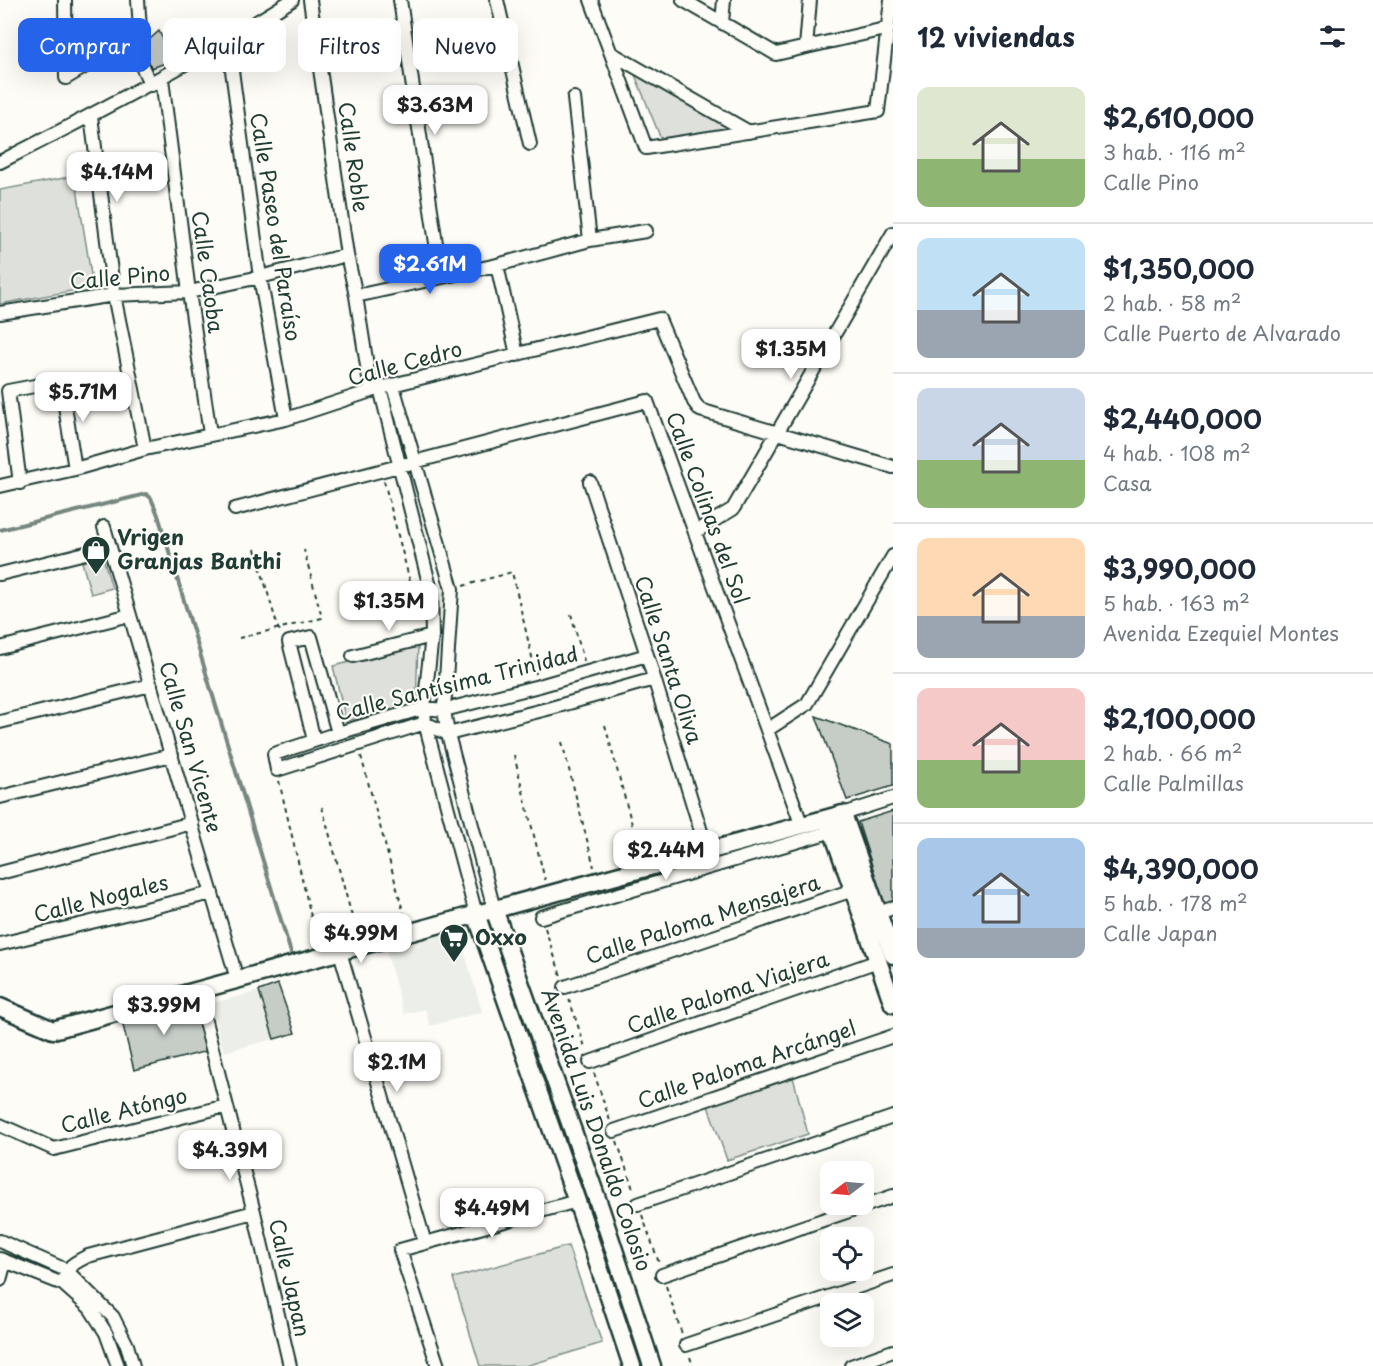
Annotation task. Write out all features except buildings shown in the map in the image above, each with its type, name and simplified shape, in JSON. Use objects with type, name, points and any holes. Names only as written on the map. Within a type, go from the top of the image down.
[{"type":"street","points":[[65,0],[65,18]]},
{"type":"street","points":[[138,0],[139,18]]},
{"type":"street","points":[[264,18],[292,0]]},
{"type":"street","name":"Calle Roble","points":[[310,0],[347,255],[376,390],[399,466],[431,591],[432,636],[424,708],[425,723],[476,914]]},
{"type":"street","points":[[400,0],[441,277]]},
{"type":"street","points":[[497,0],[530,144]]},
{"type":"street","points":[[591,0],[646,148],[878,111],[891,0]]},
{"type":"street","points":[[683,0],[776,54],[889,28]]},
{"type":"street","points":[[722,23],[724,0]]},
{"type":"street","points":[[806,47],[810,0]]},
{"type":"street","points":[[611,53],[749,132]]},
{"type":"street","points":[[66,72],[66,78],[76,72]]},
{"type":"street","points":[[145,72],[151,85]]},
{"type":"street","points":[[0,162],[173,72]]},
{"type":"street","name":"Calle Paseo del Paraíso","points":[[232,72],[260,277],[286,418]]},
{"type":"street","name":"Calle Caoba","points":[[162,78],[210,434]]},
{"type":"street","points":[[574,98],[590,240]]},
{"type":"street","points":[[91,116],[114,295],[145,449]]},
{"type":"street","points":[[356,296],[498,265],[590,240],[646,231]]},
{"type":"street","points":[[695,532],[734,509],[893,233]]},
{"type":"street","name":"Calle Pino","points":[[0,313],[114,295],[189,291],[260,277],[347,255]]},
{"type":"street","points":[[498,265],[518,355]]},
{"type":"street","name":"Calle Cedro","points":[[0,486],[75,469],[145,449],[286,418],[376,390],[659,320],[694,402],[700,410],[778,433]]},
{"type":"street","points":[[20,483],[9,391],[61,381],[75,469]]},
{"type":"street","points":[[393,386],[452,589],[444,710],[448,734],[494,909]]},
{"type":"street","name":"Calle Colinas del Sol","points":[[235,509],[647,401],[802,826]]},
{"type":"street","points":[[778,433],[893,466]]},
{"type":"street","name":"Calle Santa Oliva","points":[[590,482],[647,655],[707,851]]},
{"type":"street","name":"Calle San Vicente","points":[[104,527],[237,979]]},
{"type":"street","points":[[0,574],[110,547]]},
{"type":"street","points":[[767,730],[807,704],[893,556]]},
{"type":"street","points":[[0,648],[130,615]]},
{"type":"street","points":[[353,656],[432,636]]},
{"type":"street","points":[[314,740],[289,642],[311,637],[338,733]]},
{"type":"street","name":"Calle Santísima Trinidad","points":[[448,734],[425,723],[277,771],[273,756],[314,740],[424,708],[444,710],[647,655]]},
{"type":"street","points":[[448,734],[654,679]]},
{"type":"street","points":[[0,722],[151,685]]},
{"type":"street","points":[[0,797],[172,755]]},
{"type":"street","points":[[541,916],[835,821],[893,798]]},
{"type":"street","points":[[0,1007],[53,1030],[707,851],[802,826],[835,821]]},
{"type":"street","points":[[835,821],[853,890],[886,958]]},
{"type":"street","points":[[835,821],[886,910],[886,958],[893,1004]]},
{"type":"street","points":[[0,873],[192,824]]},
{"type":"street","name":"Calle Paloma Mensajera","points":[[565,987],[853,890]]},
{"type":"street","name":"Calle Nogales","points":[[0,944],[212,893]]},
{"type":"street","name":"Avenida Luis Donaldo Colosio","points":[[494,909],[601,1210],[652,1366]]},
{"type":"street","name":"Avenida Luis Donaldo Colosio","points":[[476,914],[632,1366]]},
{"type":"street","points":[[340,952],[424,1243]]},
{"type":"street","name":"Calle Paloma Viajera","points":[[590,1062],[886,958]]},
{"type":"street","name":"Calle Japan","points":[[198,990],[290,1366]]},
{"type":"street","name":"Calle Paloma Arcángel","points":[[614,1131],[893,1036]]},
{"type":"street","name":"Calle Atóngo","points":[[0,1125],[54,1149],[226,1106]]},
{"type":"street","points":[[638,1204],[893,1117]]},
{"type":"street","points":[[662,1275],[893,1196]]},
{"type":"street","points":[[438,1366],[400,1250],[579,1208],[601,1210]]},
{"type":"street","points":[[63,1284],[66,1270],[88,1256],[254,1212]]},
{"type":"street","points":[[0,1241],[66,1270],[113,1317],[127,1345],[133,1366]]},
{"type":"street","points":[[0,1280],[3,1260],[63,1284],[90,1308],[106,1334],[118,1366]]},
{"type":"street","points":[[686,1345],[893,1275]]},
{"type":"street","points":[[851,1366],[893,1351]]},
{"type":"path","points":[[381,470],[414,597]]},
{"type":"path","points":[[255,549],[278,628],[289,642]]},
{"type":"path","points":[[239,638],[322,618],[304,550]]},
{"type":"path","points":[[452,589],[512,572],[539,686]]},
{"type":"path","points":[[571,614],[587,672]]},
{"type":"path","points":[[605,725],[644,868]]},
{"type":"path","points":[[562,742],[597,881]]},
{"type":"path","points":[[358,746],[409,933]]},
{"type":"path","points":[[514,754],[549,894]]},
{"type":"path","points":[[277,771],[320,957]]},
{"type":"path","points":[[322,807],[360,946]]},
{"type":"shaded area","points":[[633,70],[737,129],[661,139]]},
{"type":"shaded area","points":[[75,176],[93,287],[0,304],[0,190]]},
{"type":"shaded area","points":[[103,557],[112,588],[91,594],[82,562]]},
{"type":"shaded area","points":[[418,646],[416,704],[346,721],[333,666]]},
{"type":"shaded area","points":[[458,930],[482,1012],[430,1026],[425,1009],[404,1014],[386,950]]},
{"type":"shaded area","points":[[500,940],[590,1200],[584,1202],[494,941]]},
{"type":"shaded area","points":[[259,991],[274,1039],[224,1052],[210,1004]]},
{"type":"shaded area","points":[[793,1077],[808,1134],[727,1160],[708,1106]]},
{"type":"shaded area","points":[[600,1230],[646,1366],[640,1366],[594,1232]]},
{"type":"shaded area","points":[[568,1246],[602,1343],[526,1366],[480,1366],[453,1278]]},
{"type":"waterway","points":[[0,530],[146,494],[151,498],[291,953]]},
{"type":"place","name":"Vrigen Granjas Banthi","points":[[96,576]]},
{"type":"place","name":"Oxxo","points":[[454,964]]}]
